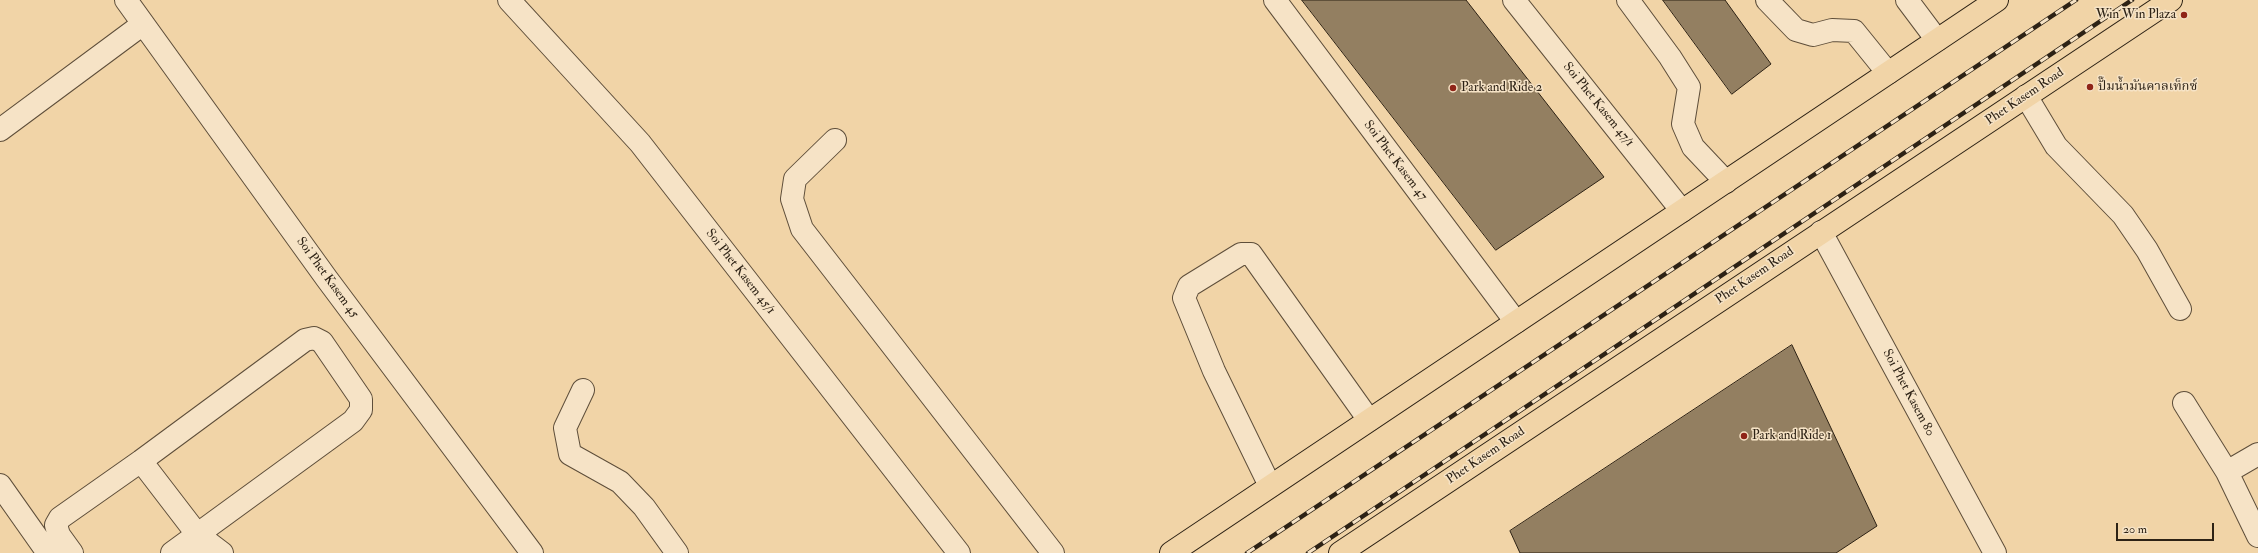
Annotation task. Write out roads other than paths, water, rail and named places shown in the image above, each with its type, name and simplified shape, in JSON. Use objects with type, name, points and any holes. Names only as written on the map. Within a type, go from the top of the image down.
[{"type":"main road","points":[[1171,553],[1997,0]]},
{"type":"main road","name":"Phet Kasem Road","points":[[1340,553],[2171,0]]},
{"type":"street","name":"Soi Phet Kasem 45","points":[[126,0],[326,279],[532,553]]},
{"type":"street","name":"Soi Phet Kasem 45/1","points":[[510,0],[640,143],[959,553]]},
{"type":"street","name":"Soi Phet Kasem 47","points":[[1275,0],[1516,322]]},
{"type":"street","name":"Soi Phet Kasem 47/1","points":[[1514,0],[1682,211]]},
{"type":"street","points":[[1628,0],[1670,57],[1689,87],[1683,124],[1693,147],[1726,182]]},
{"type":"street","points":[[1767,0],[1796,30],[1813,34],[1832,30],[1854,32],[1888,73]]},
{"type":"street","points":[[1907,0],[1937,40]]},
{"type":"street","points":[[0,130],[143,24]]},
{"type":"street","points":[[2026,96],[2056,146],[2123,215],[2147,250],[2180,309]]},
{"type":"street","points":[[835,140],[795,179],[792,199],[802,229],[1053,553]]},
{"type":"street","name":"Soi Phet Kasem 80","points":[[1821,232],[1995,553]]},
{"type":"street","points":[[1270,486],[1214,371],[1184,298],[1189,286],[1241,254],[1251,254],[1370,420]]},
{"type":"street","points":[[72,553],[59,535],[56,525],[60,518],[141,462],[306,340],[314,338],[322,342],[361,399],[361,410],[354,421],[196,543],[172,553]]},
{"type":"street","points":[[583,390],[565,428],[570,454],[620,482],[644,507],[677,553]]},
{"type":"street","points":[[2184,403],[2227,472],[2258,536]]},
{"type":"street","points":[[2227,472],[2258,454]]},
{"type":"street","points":[[141,462],[196,543],[222,553]]},
{"type":"street","points":[[0,485],[48,553]]},
{"type":"railway","points":[[1247,553],[2076,0]]},
{"type":"railway","points":[[1308,553],[2132,0]]},
{"type":"place","name":"Win Win Plaza","points":[[2184,15]]},
{"type":"place","name":"ปั๊มน้ำมันคาลเท็กซ์","points":[[2090,87]]},
{"type":"place","name":"Park and Ride 2","points":[[1453,88]]},
{"type":"place","name":"Park and Ride 1","points":[[1744,436]]}]
